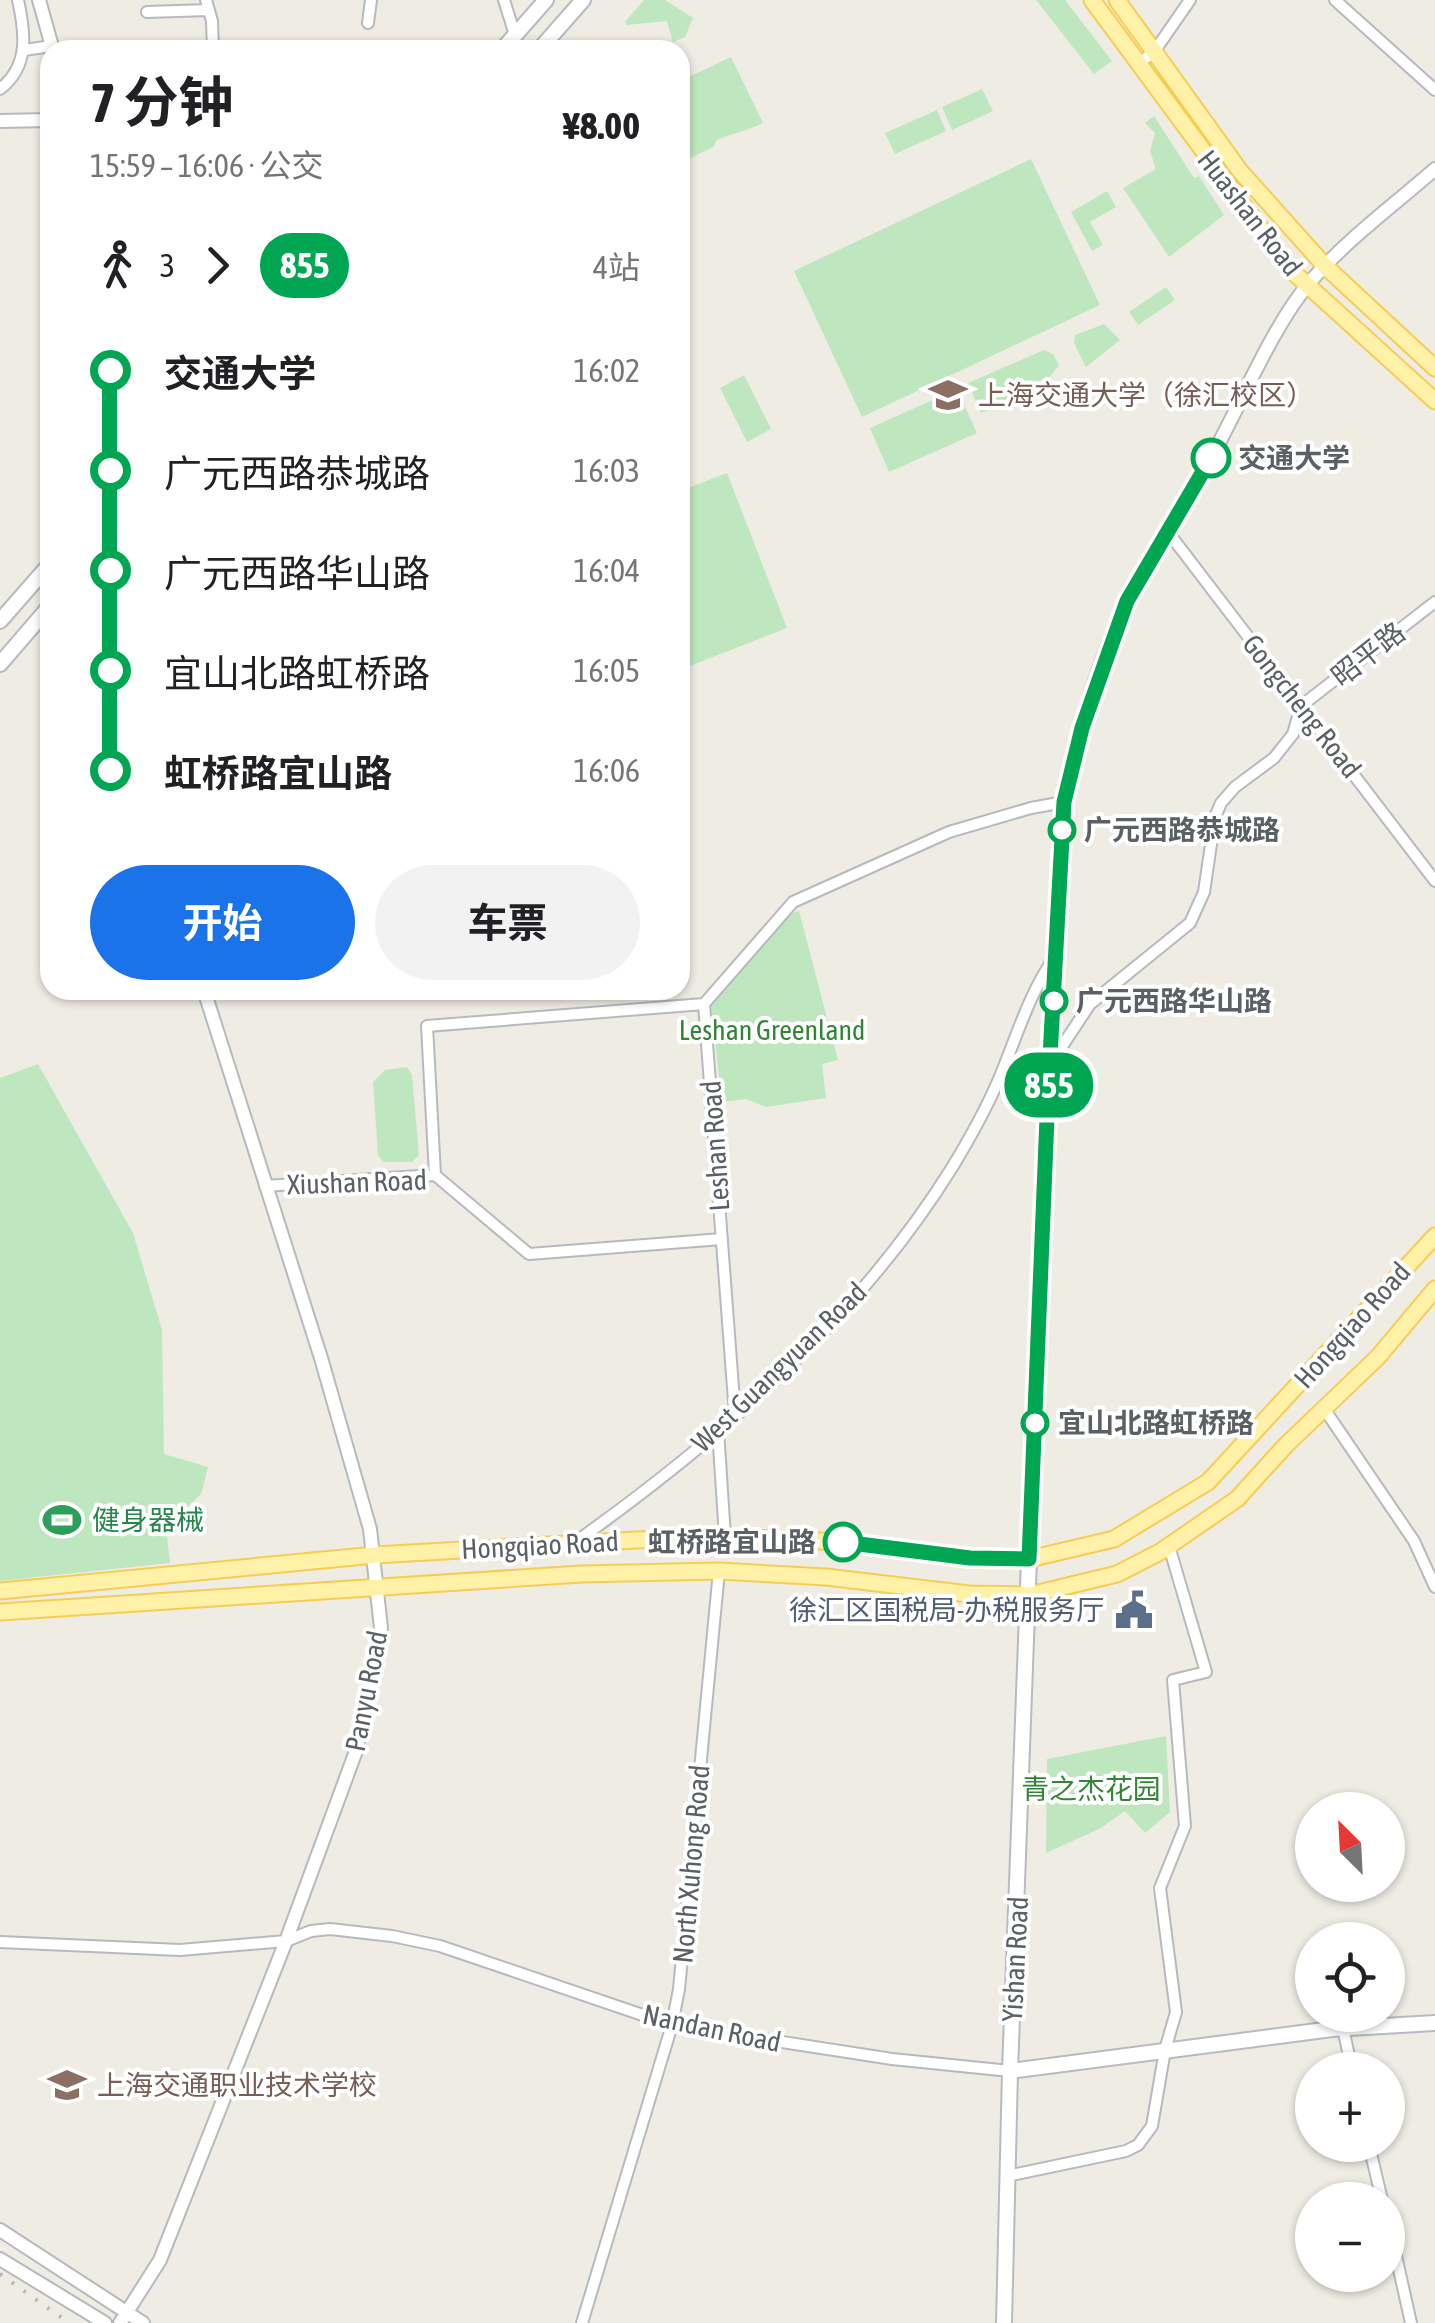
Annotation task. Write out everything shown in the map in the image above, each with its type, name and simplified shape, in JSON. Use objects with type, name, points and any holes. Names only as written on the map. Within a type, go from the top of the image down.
[{"type":"main road","points":[[511,40],[546,0]]},
{"type":"main road","points":[[548,40],[582,0]]},
{"type":"main road","name":"Huashan Road","points":[[1092,0],[1292,270],[1435,401]]},
{"type":"main road","name":"Huashan Road","points":[[1117,0],[1240,170],[1324,266],[1435,368]]},
{"type":"main road","points":[[0,621],[40,575]]},
{"type":"main road","points":[[0,664],[40,618]]},
{"type":"main road","name":"Hongqiao Road","points":[[0,1591],[375,1555],[574,1544],[725,1537],[843,1542],[970,1558],[1029,1559],[1114,1539],[1208,1482],[1435,1236]]},
{"type":"main road","name":"Hongqiao Road","points":[[0,1612],[581,1574],[719,1571],[826,1577],[969,1594],[1030,1595],[1117,1574],[1169,1546],[1237,1499],[1286,1445],[1378,1357],[1435,1290]]},
{"type":"main road","name":"Yishan Road","points":[[1004,2323],[1029,1559]]},
{"type":"main road","name":"Nandan Road","points":[[1405,2025],[1435,2023]]},
{"type":"main road","name":"Nandan Road","points":[[1010,2071],[1310,2032]]},
{"type":"street","points":[[0,89],[8,83],[24,50],[18,0]]},
{"type":"street","points":[[40,0],[51,40]]},
{"type":"street","points":[[368,23],[371,0]]},
{"type":"street","points":[[504,0],[516,35]]},
{"type":"street","points":[[1139,64],[1154,52],[1190,0]]},
{"type":"street","points":[[1336,0],[1435,90]]},
{"type":"street","points":[[147,12],[207,5],[212,40]]},
{"type":"street","points":[[24,50],[40,49]]},
{"type":"street","points":[[0,121],[40,120]]},
{"type":"street","points":[[1029,1559],[1064,802],[1082,728],[1127,601],[1307,285],[1435,169]]},
{"type":"street","name":"Gongcheng Road","points":[[1168,532],[1435,881]]},
{"type":"street","name":"昭平路","points":[[1302,706],[1435,602]]},
{"type":"street","points":[[1050,1064],[1090,1004],[1190,923],[1204,892],[1215,816],[1235,787],[1274,758],[1293,734],[1302,706]]},
{"type":"street","points":[[435,1175],[427,1026],[704,1004],[793,902],[949,832],[1064,802]]},
{"type":"street","name":"West Guangyuan Road","points":[[574,1544],[636,1499],[718,1430],[839,1315],[923,1211],[978,1123],[1037,981],[1058,953]]},
{"type":"street","name":"Panyu Road","points":[[124,2318],[160,2260],[286,1941],[356,1751],[382,1628],[375,1555],[320,1358],[207,1000]]},
{"type":"street","name":"Leshan Road","points":[[704,1004],[735,1414]]},
{"type":"street","name":"Xiushan Road","points":[[265,1186],[435,1175],[528,1254],[722,1240]]},
{"type":"street","points":[[1325,1410],[1414,1541],[1435,1587]]},
{"type":"street","points":[[718,1430],[725,1537]]},
{"type":"street","points":[[1007,2176],[1126,2151],[1138,2145],[1152,2126],[1176,2000],[1161,1898],[1162,1878],[1185,1826],[1173,1680],[1206,1672],[1169,1546]]},
{"type":"street","name":"North Xuhong Road","points":[[582,2323],[672,2025],[679,1989],[719,1571]]},
{"type":"street","name":"Nandan Road","points":[[0,1942],[180,1950],[286,1941],[311,1931],[330,1929],[406,1938],[672,2025],[892,2059],[1010,2071]]},
{"type":"street","points":[[0,2230],[124,2318],[143,2323]]},
{"type":"street","points":[[0,2259],[105,2323]]},
{"type":"street","points":[[1404,2292],[1411,2323]]},
{"type":"green space","points":[[644,0],[665,0],[693,18],[685,37],[678,40],[672,40],[667,21],[627,25],[625,22]]},
{"type":"green space","points":[[1036,0],[1065,0],[1112,61],[1094,74]]},
{"type":"green space","points":[[731,57],[763,123],[717,140],[713,147],[690,158],[690,76]]},
{"type":"green space","points":[[982,89],[993,111],[952,130],[942,107]]},
{"type":"green space","points":[[937,110],[946,131],[895,154],[885,133]]},
{"type":"green space","points":[[1154,116],[1194,178],[1199,176],[1224,215],[1169,257],[1123,188],[1156,169],[1150,151],[1155,133],[1145,123]]},
{"type":"green space","points":[[1031,159],[1100,305],[862,417],[794,271]]},
{"type":"green space","points":[[1107,191],[1116,207],[1090,222],[1103,245],[1092,251],[1071,212]]},
{"type":"green space","points":[[1166,287],[1175,300],[1138,325],[1129,312]]},
{"type":"green space","points":[[1104,324],[1120,340],[1086,367],[1074,343],[1075,335]]},
{"type":"green space","points":[[1044,350],[1053,354],[1059,365],[1044,385],[981,413],[968,383]]},
{"type":"green space","points":[[744,375],[771,429],[747,442],[720,388]]},
{"type":"green space","points":[[957,389],[977,433],[889,472],[870,428]]},
{"type":"green space","points":[[727,473],[787,628],[690,666],[690,487]]},
{"type":"green space","name":"Leshan Greenland","points":[[799,911],[838,1060],[822,1064],[826,1098],[766,1107],[746,1099],[722,1102],[711,1006],[792,913]]},
{"type":"green space","points":[[38,1064],[133,1233],[162,1330],[164,1454],[208,1467],[201,1494],[166,1527],[170,1563],[0,1581],[0,1078]]},
{"type":"green space","points":[[407,1067],[412,1075],[419,1155],[412,1162],[383,1162],[378,1155],[373,1082],[385,1070]]},
{"type":"green space","name":"青之杰花园","points":[[1166,1736],[1170,1812],[1145,1833],[1125,1811],[1101,1828],[1046,1853],[1047,1759]]},
{"type":"railway","points":[[0,2274],[69,2323]]},
{"type":"bus line","name":"855","points":[[843,1542],[970,1558],[1029,1559],[1064,802],[1082,728],[1127,601],[1211,458]]},
{"type":"place","name":"上海交通大学（徐汇校区）","points":[[948,395]]},
{"type":"place","name":"交通大学","points":[[1211,458]]},
{"type":"place","name":"广元西路恭城路","points":[[1062,830]]},
{"type":"place","name":"广元西路华山路","points":[[1054,1001]]},
{"type":"place","name":"宜山北路虹桥路","points":[[1035,1423]]},
{"type":"place","name":"健身器械","points":[[62,1520]]},
{"type":"place","name":"虹桥路宜山路","points":[[843,1542]]},
{"type":"place","name":"徐汇区国税局-办税服务厅","points":[[1134,1610]]},
{"type":"place","name":"上海交通职业技术学校","points":[[67,2085]]}]
